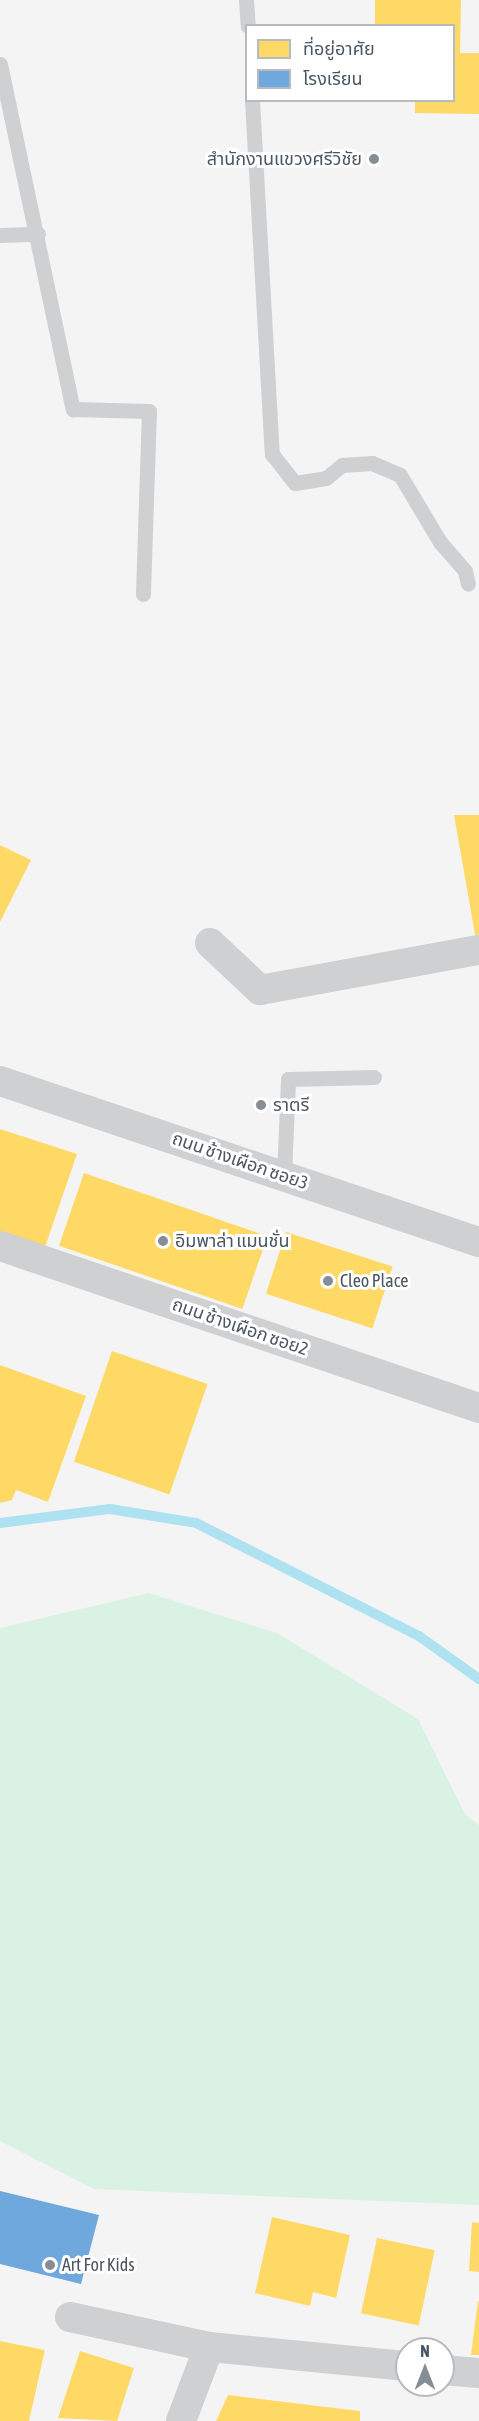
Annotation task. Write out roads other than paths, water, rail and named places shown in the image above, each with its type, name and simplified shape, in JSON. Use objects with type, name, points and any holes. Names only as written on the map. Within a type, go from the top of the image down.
[{"type":"street","points":[[210,943],[260,990],[479,950]]},
{"type":"street","name":"ถนน ช้างเผือก ซอย3","points":[[0,1081],[479,1242]]},
{"type":"street","name":"ถนน ช้างเผือก ซอย2","points":[[0,1246],[479,1408]]},
{"type":"street","points":[[70,2317],[208,2347],[395,2365]]},
{"type":"street","points":[[181,2421],[208,2347]]},
{"type":"street","points":[[455,2371],[479,2373]]},
{"type":"lane","points":[[246,0],[248,24]]},
{"type":"lane","points":[[0,64],[38,234],[73,409],[149,411],[144,594]]},
{"type":"lane","points":[[252,102],[272,454],[296,483],[326,478],[342,465],[372,463],[399,475],[440,542],[465,572],[468,585]]},
{"type":"lane","points":[[0,235],[38,234]]},
{"type":"lane","points":[[284,1176],[288,1079],[374,1077]]},
{"type":"waterway","points":[[0,1523],[110,1509],[196,1523],[419,1636],[479,1679]]},
{"type":"place","name":"สำนักงานแขวงศรีวิชัย","points":[[374,159]]},
{"type":"place","name":"ราตรี","points":[[261,1105]]},
{"type":"place","name":"อิมพาล่า แมนชั่น","points":[[163,1241]]},
{"type":"place","name":"Cleo Place","points":[[328,1281]]},
{"type":"place","name":"Art For Kids","points":[[50,2265]]}]
